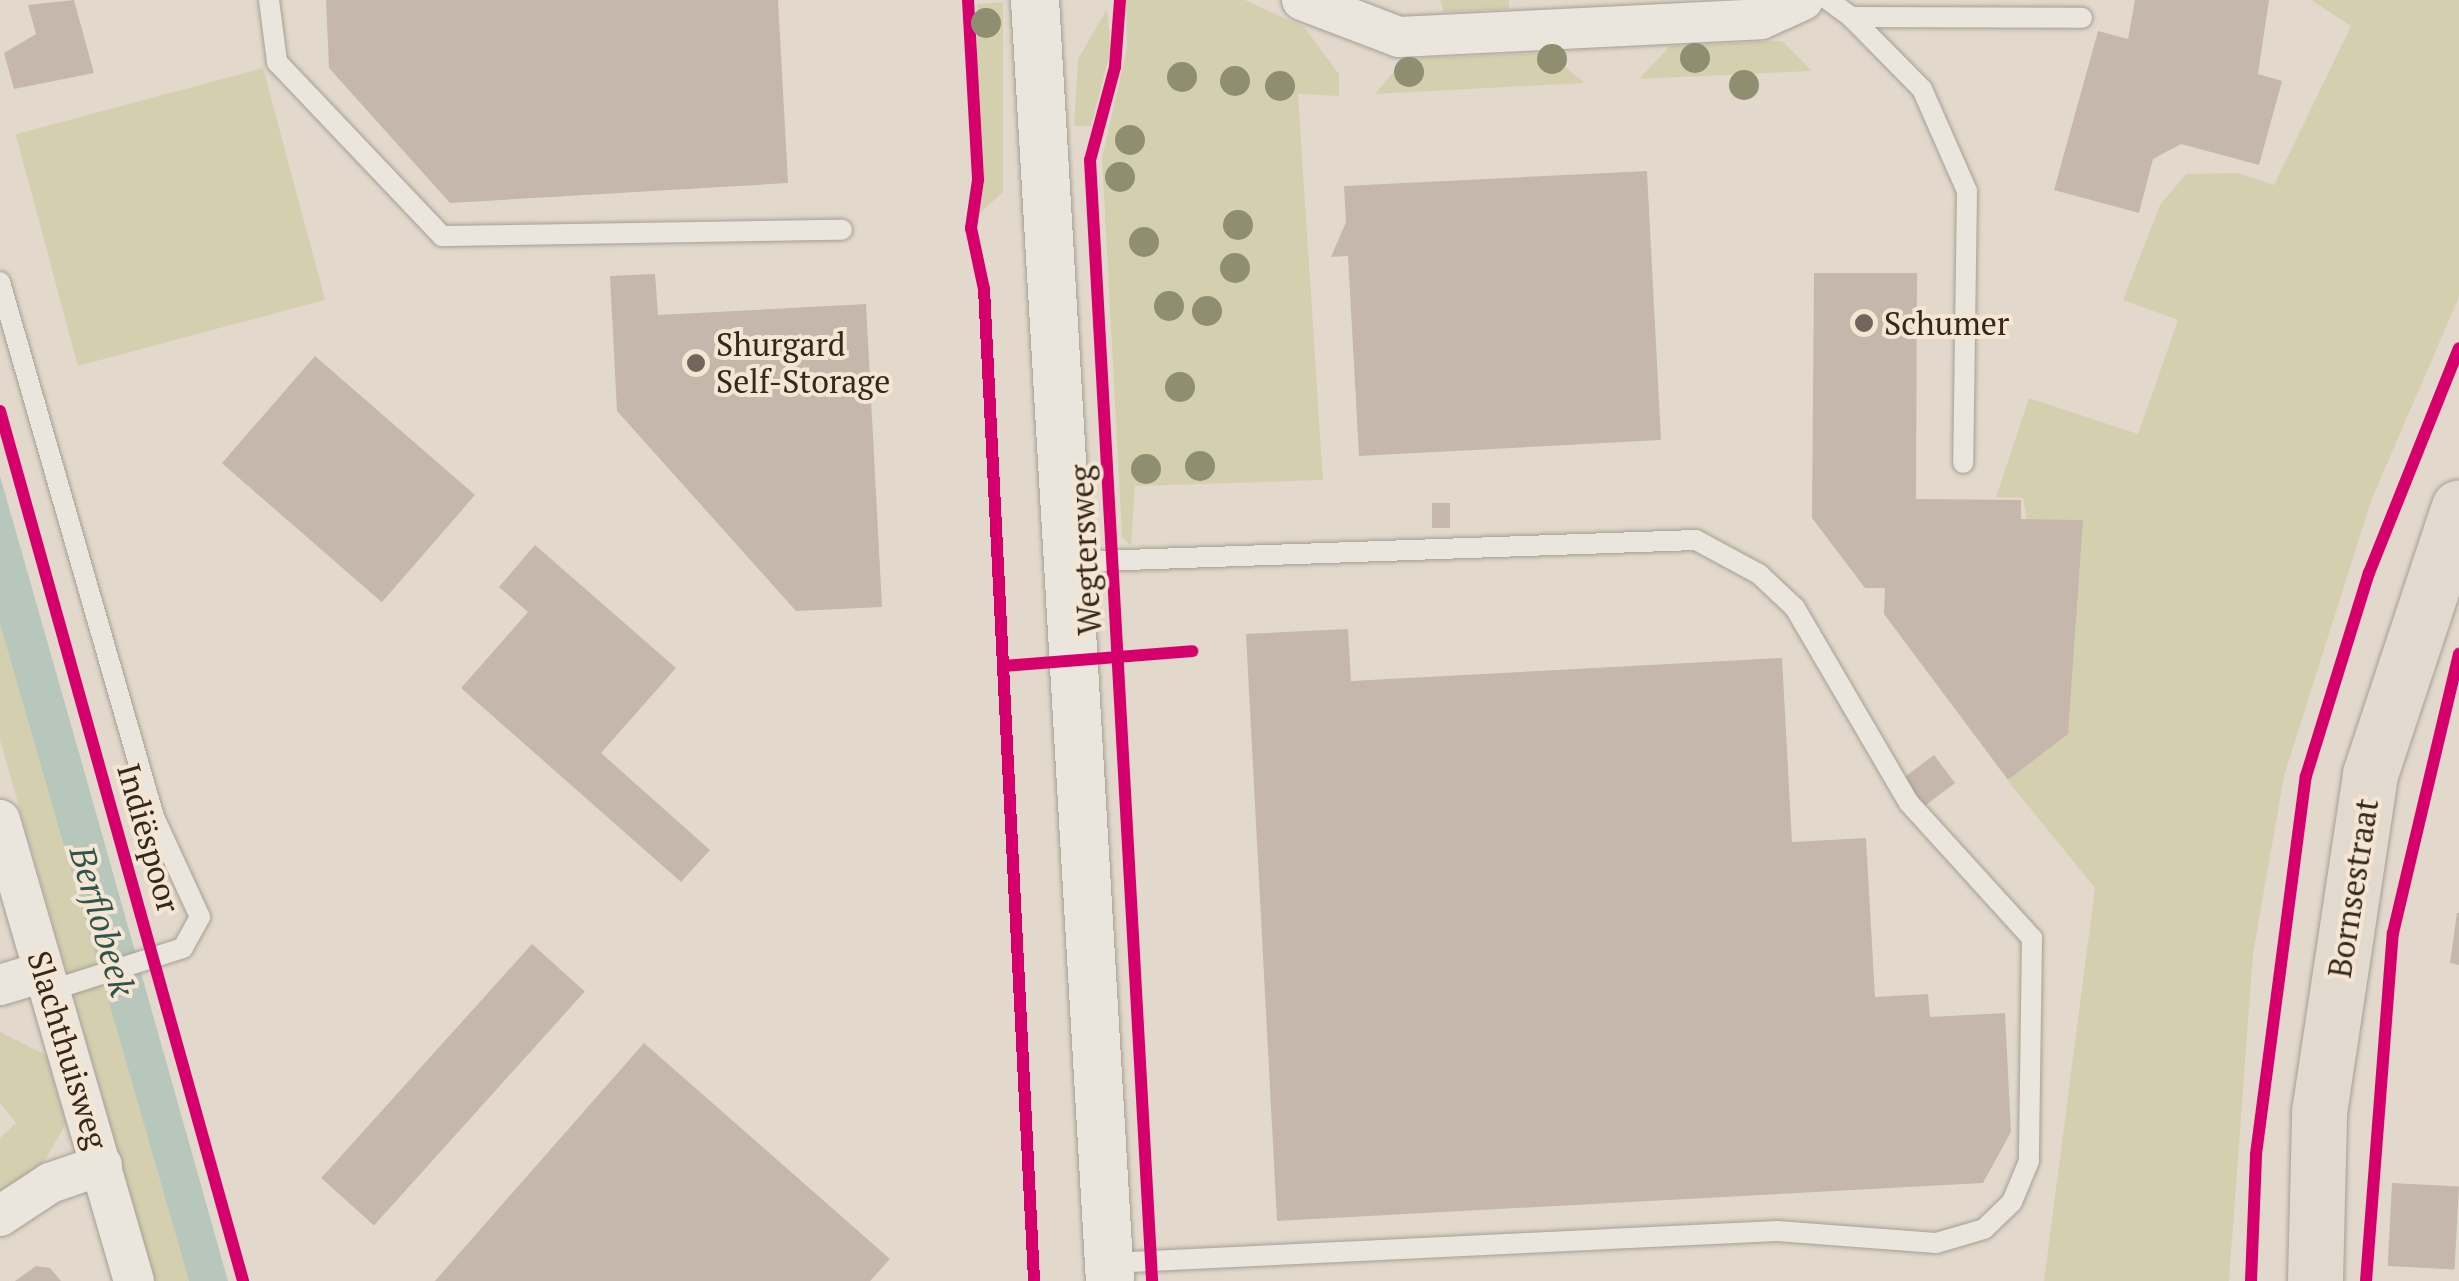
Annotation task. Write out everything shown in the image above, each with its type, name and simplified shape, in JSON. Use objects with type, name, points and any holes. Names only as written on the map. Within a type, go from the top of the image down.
[{"type":"main road","name":"Bornsestraat","points":[[2315,1281],[2319,1112],[2370,774],[2454,532]]},
{"type":"street","name":"Wegtersweg","points":[[1035,0],[1062,562],[1109,1272]]},
{"type":"street","points":[[1302,0],[1398,37],[1761,18],[1803,0]]},
{"type":"street","name":"Slachthuisweg","points":[[0,820],[134,1281]]},
{"type":"street","points":[[0,985],[46,981]]},
{"type":"street","points":[[0,1216],[50,1183],[102,1165]]},
{"type":"lane","points":[[269,0],[277,62],[442,236],[842,230]]},
{"type":"lane","points":[[1828,0],[1851,17],[1922,89],[1967,191],[1963,463]]},
{"type":"lane","points":[[1851,17],[2082,18]]},
{"type":"lane","points":[[0,282],[154,817],[198,898],[195,938],[91,977],[46,981]]},
{"type":"lane","points":[[1062,562],[1696,540],[1759,574],[1795,608],[1909,803],[2032,938],[2029,1160],[2012,1202],[1984,1229],[1936,1243],[1777,1231],[1109,1272]]},
{"type":"shaded area","points":[[1126,0],[1245,0],[1304,27],[1339,74],[1339,96],[1298,94],[1323,480],[1135,486],[1131,546],[1122,537],[1102,158],[1127,48]]},
{"type":"shaded area","points":[[1440,0],[1509,0],[1509,9],[1444,12]]},
{"type":"shaded area","points":[[2311,0],[2459,0],[2459,297],[2371,501],[2284,776],[2253,954],[2229,1281],[2044,1281],[2095,888],[2008,781],[2064,731],[2023,498],[1996,497],[2029,398],[2138,434],[2178,320],[2123,300],[2160,205],[2186,174],[2238,173],[2274,185],[2351,26]]},
{"type":"shaded area","points":[[1003,2],[1003,192],[978,215],[977,4]]},
{"type":"shaded area","points":[[1107,9],[1111,49],[1091,126],[1074,126],[1078,59]]},
{"type":"shaded area","points":[[1782,41],[1812,71],[1639,79],[1670,46]]},
{"type":"shaded area","points":[[1541,53],[1542,62],[1559,62],[1585,83],[1375,94],[1404,59]]},
{"type":"shaded area","points":[[263,68],[325,300],[78,366],[16,134]]},
{"type":"shaded area","points":[[0,624],[189,1281],[155,1281],[0,740]]},
{"type":"shaded area","points":[[0,1032],[46,1055],[66,1124],[43,1163],[0,1202],[0,1138],[16,1123],[0,1103]]},
{"type":"water","name":"Berflobeek","points":[[0,476],[228,1281],[189,1281],[0,624]]},
{"type":"building","points":[[74,0],[94,73],[14,89],[4,53],[36,34],[28,5]]},
{"type":"building","points":[[326,0],[778,0],[788,183],[450,203],[329,68]]},
{"type":"building","points":[[2135,0],[2269,0],[2258,74],[2282,81],[2259,165],[2181,144],[2153,159],[2139,213],[2054,190],[2098,31],[2128,39]]},
{"type":"building","points":[[1647,171],[1661,440],[1359,456],[1348,256],[1331,257],[1346,222],[1344,186]]},
{"type":"building","points":[[1814,273],[1917,273],[1916,499],[2021,500],[2021,519],[2083,520],[2068,734],[2008,780],[1884,614],[1885,588],[1865,588],[1812,518]]},
{"type":"building","points":[[655,274],[658,315],[866,304],[882,607],[796,611],[617,411],[610,276]]},
{"type":"building","points":[[315,356],[475,495],[382,602],[222,463]]},
{"type":"building","points":[[1432,503],[1450,503],[1450,528],[1432,528]]},
{"type":"building","points":[[535,545],[676,668],[601,753],[710,850],[681,882],[461,688],[528,612],[499,587]]},
{"type":"building","points":[[1348,629],[1351,681],[1782,658],[1792,842],[1866,838],[1875,997],[1928,994],[1930,1017],[2005,1013],[2011,1132],[1983,1183],[1277,1221],[1246,634]]},
{"type":"building","points":[[1934,755],[1955,783],[1922,808],[1901,780]]},
{"type":"building","points":[[2459,913],[2459,965],[2450,963]]},
{"type":"building","points":[[532,944],[585,992],[374,1226],[321,1178]]},
{"type":"building","points":[[644,1043],[890,1259],[870,1281],[435,1281]]},
{"type":"building","points":[[2392,1183],[2459,1187],[2455,1269],[2388,1266]]},
{"type":"building","points":[[36,1266],[50,1268],[61,1281],[15,1281]]},
{"type":"cycle path","points":[[968,0],[978,180],[971,228],[984,289],[1034,1281]]},
{"type":"cycle path","points":[[1120,0],[1115,67],[1090,160],[1152,1281]]},
{"type":"cycle path","points":[[2251,1281],[2256,1154],[2306,776],[2369,573],[2459,348]]},
{"type":"cycle path","name":"Indiëspoor","points":[[0,411],[243,1281]]},
{"type":"cycle path","points":[[1003,666],[1192,651]]},
{"type":"cycle path","points":[[2366,1281],[2393,933],[2459,654]]},
{"type":"place","name":"Schumer","points":[[1864,323]]},
{"type":"place","name":"Shurgard Self-Storage","points":[[696,363]]}]
